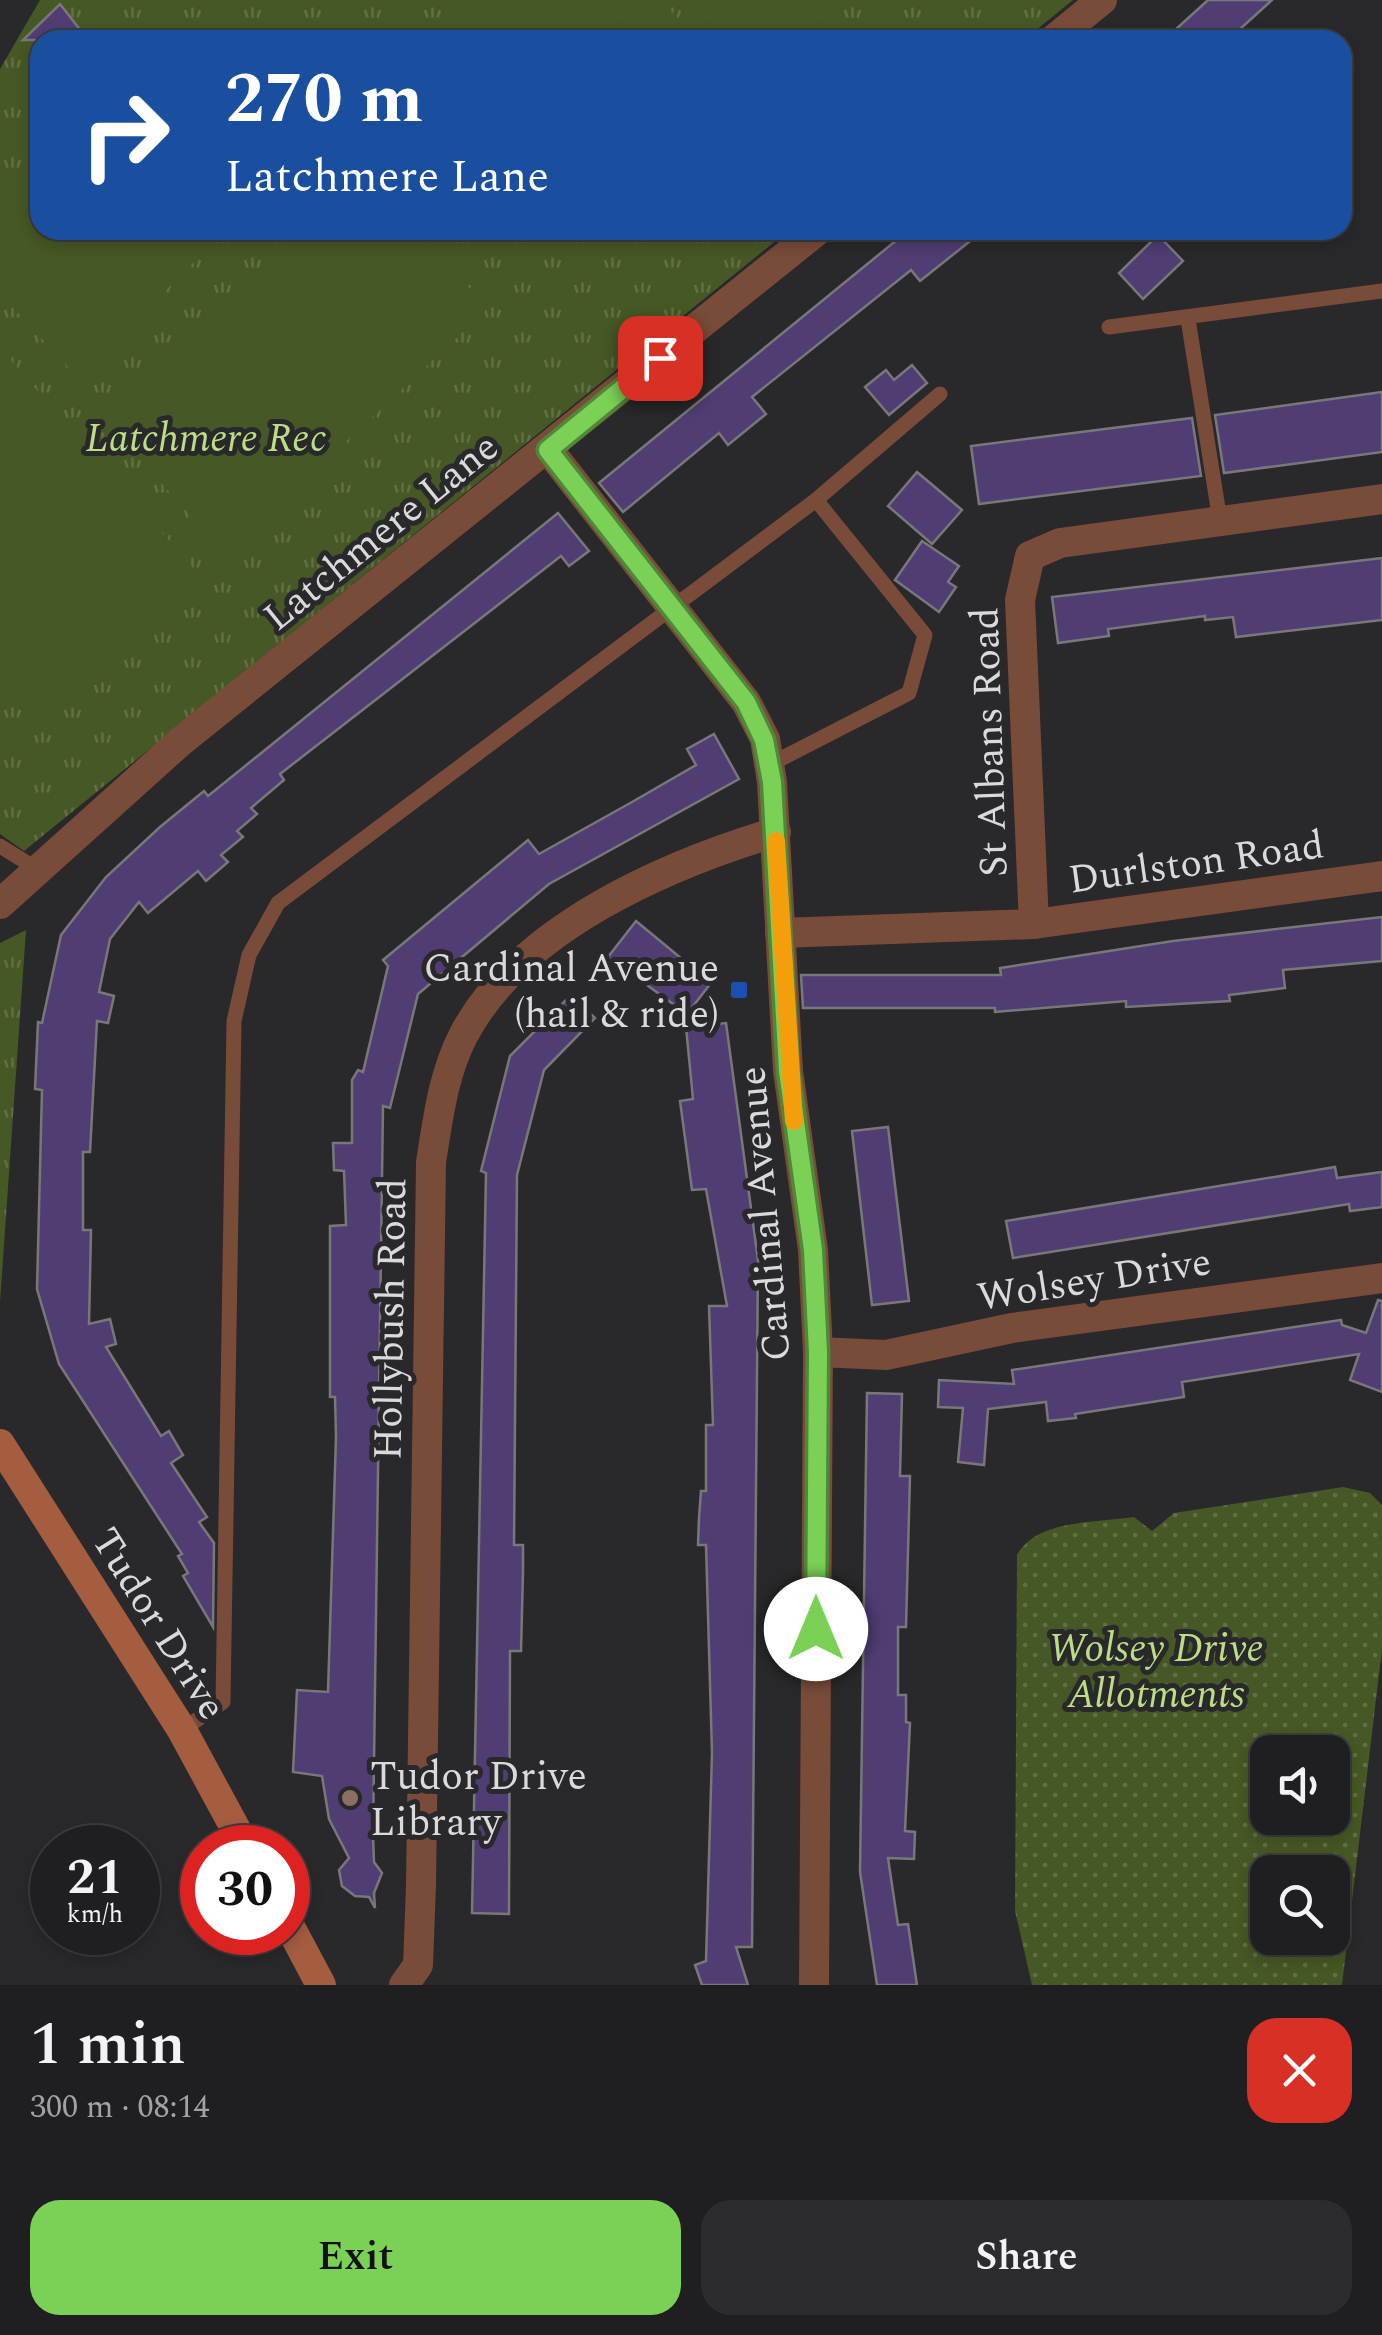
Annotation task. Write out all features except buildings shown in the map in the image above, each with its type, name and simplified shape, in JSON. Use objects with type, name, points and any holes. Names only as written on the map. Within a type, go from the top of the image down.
[{"type":"street","points":[[1064,30],[1102,0]]},
{"type":"street","name":"Latchmere Lane","points":[[0,904],[180,742],[806,240]]},
{"type":"street","name":"Cardinal Avenue","points":[[548,450],[746,702],[764,740],[769,765],[788,1071],[813,1250],[818,1352],[814,1985]]},
{"type":"street","name":"St Albans Road","points":[[1034,924],[1020,600],[1030,556],[1060,543],[1382,499]]},
{"type":"street","name":"Hollybush Road","points":[[404,1985],[418,1965],[421,1885],[431,1162],[449,1070],[489,996],[554,937],[624,892],[702,854],[776,832]]},
{"type":"street","name":"Durlston Road","points":[[780,933],[1034,924],[1382,876]]},
{"type":"street","name":"Wolsey Drive","points":[[818,1352],[886,1355],[1012,1328],[1382,1278]]},
{"type":"street","name":"Tudor Drive","points":[[0,1444],[182,1730],[234,1825]]},
{"type":"street","points":[[306,1955],[322,1985]]},
{"type":"lane","points":[[1109,327],[1382,291]]},
{"type":"lane","points":[[1188,318],[1220,521]]},
{"type":"lane","points":[[182,1730],[223,1702],[234,1021],[249,955],[278,903],[816,500],[940,394]]},
{"type":"lane","points":[[769,765],[909,693],[925,635],[816,500]]},
{"type":"lane","points":[[0,846],[37,869]]},
{"type":"green space","name":"Latchmere Rec","points":[[40,0],[1073,0],[1036,30],[30,30],[30,240],[777,240],[24,851],[0,834],[0,69]]},
{"type":"green space","points":[[457,0],[647,0],[616,30],[426,30]]},
{"type":"green space","points":[[685,0],[846,0],[813,30],[714,30]]},
{"type":"green space","points":[[663,3],[690,30],[635,30]]},
{"type":"green space","points":[[30,160],[30,240],[216,240],[78,378],[0,293],[0,189]]},
{"type":"green space","points":[[289,240],[424,240],[488,308],[226,555],[101,416]]},
{"type":"green space","points":[[580,240],[625,240],[602,262]]},
{"type":"green space","points":[[0,348],[199,575],[36,714],[0,673]]},
{"type":"green space","points":[[26,930],[0,1302],[0,943]]},
{"type":"green space","name":"Wolsey Drive Allotments","points":[[1343,1487],[1370,1493],[1382,1505],[1382,1649],[1350,1918],[1350,1855],[1250,1855],[1250,1955],[1346,1955],[1342,1985],[1032,1985],[1015,1911],[1017,1555],[1038,1535],[1069,1525],[1134,1517],[1152,1531],[1174,1513]]},
{"type":"slow traffic","points":[[776,841],[794,1121]]},
{"type":"place","name":"Cardinal Avenue (hail & ride)","points":[[739,990]]},
{"type":"place","name":"Tudor Drive Library","points":[[350,1798]]},
{"type":"route","points":[[660,358],[548,450],[746,702],[764,740],[776,832],[788,1071],[813,1250],[818,1352],[816,1629]]}]
